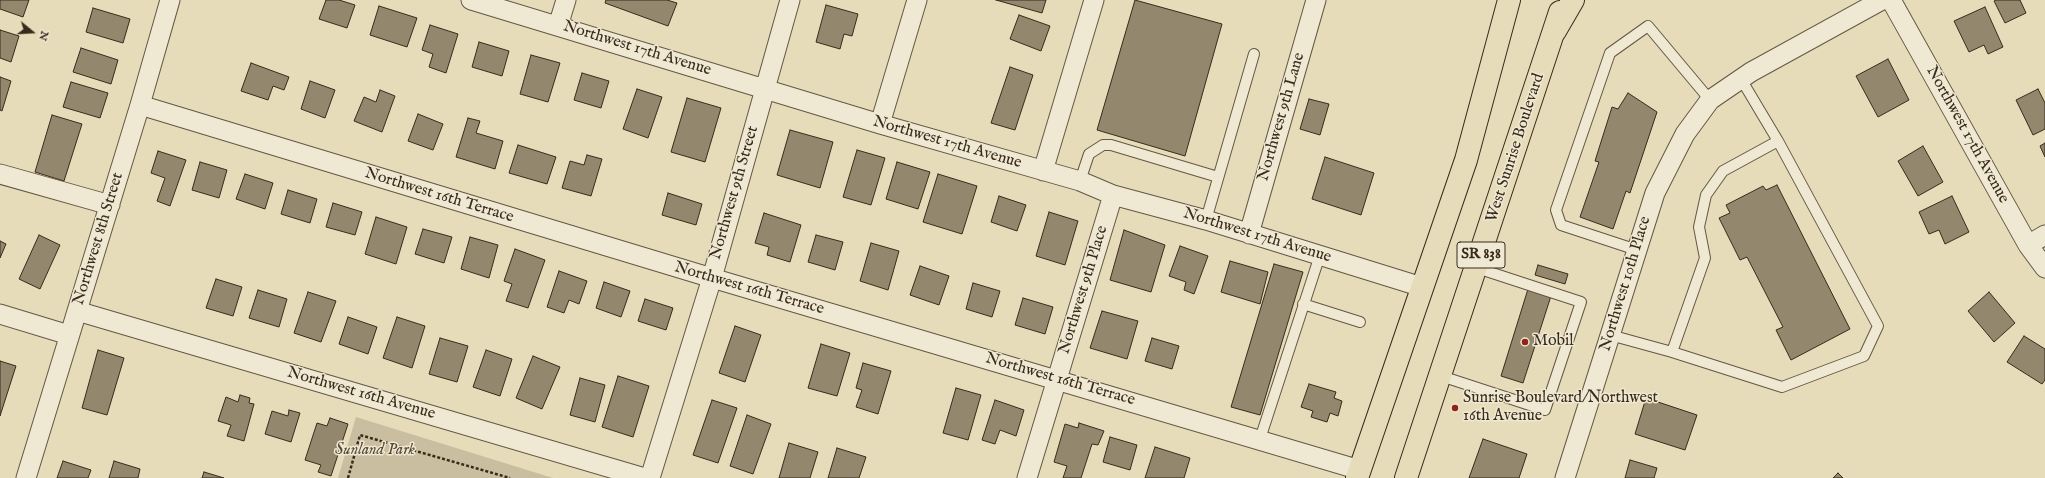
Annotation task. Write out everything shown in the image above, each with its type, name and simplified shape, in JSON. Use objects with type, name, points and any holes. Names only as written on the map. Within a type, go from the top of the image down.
[{"type":"main road","name":"SR 838","points":[[1358,474],[1466,160],[1508,0]]},
{"type":"main road","name":"West Sunrise Boulevard","points":[[1406,478],[1477,268],[1564,0]]},
{"type":"main road","points":[[1555,31],[1573,0]]},
{"type":"street","name":"Northwest 8th Street","points":[[26,478],[76,311],[110,205],[170,0]]},
{"type":"street","name":"Northwest 17th Avenue","points":[[471,0],[880,124],[1080,181],[1113,195],[1206,220],[1422,287]]},
{"type":"street","points":[[558,26],[566,0]]},
{"type":"street","name":"Northwest 9th Street","points":[[650,478],[712,278],[764,88],[790,0]]},
{"type":"street","points":[[880,124],[917,0]]},
{"type":"street","points":[[1043,171],[1094,0]]},
{"type":"street","name":"Northwest 9th Lane","points":[[1249,234],[1316,0]]},
{"type":"street","name":"Northwest 10th Place","points":[[1565,478],[1655,193],[1685,134],[1710,100],[1741,79],[1882,0]]},
{"type":"street","name":"Northwest 17th Avenue","points":[[1891,0],[2028,245],[2045,268]]},
{"type":"street","name":"Northwest 16th Terrace","points":[[140,105],[712,278],[1260,440],[1358,474]]},
{"type":"street","points":[[0,174],[110,205]]},
{"type":"street","name":"Northwest 9th Place","points":[[1027,478],[1113,195]]},
{"type":"street","points":[[2028,245],[2045,235]]},
{"type":"street","name":"Northwest 16th Avenue","points":[[76,311],[645,478]]},
{"type":"street","points":[[0,314],[69,335]]},
{"type":"lane","points":[[1637,250],[1561,225],[1556,210],[1610,53],[1648,26],[1710,100]]},
{"type":"lane","points":[[1206,220],[1254,54]]},
{"type":"lane","points":[[1610,335],[1672,352],[1782,387],[1864,356],[1878,326],[1778,141],[1741,79]]},
{"type":"lane","points":[[1672,352],[1705,258],[1699,227],[1706,195],[1723,171],[1778,141]]},
{"type":"lane","points":[[1080,181],[1089,154],[1103,145],[1111,145],[1218,177]]},
{"type":"lane","points":[[1260,440],[1320,255]]},
{"type":"lane","points":[[1440,376],[1545,410],[1580,302],[1477,268]]},
{"type":"lane","points":[[1303,304],[1360,322]]},
{"type":"path","points":[[348,478],[360,435],[510,478]]},
{"type":"green space","name":"Sunland Park","points":[[356,417],[553,478],[338,478]]},
{"type":"building","points":[[0,0],[29,0],[23,17],[0,9]]},
{"type":"building","points":[[326,0],[339,0],[355,5],[347,28],[319,19]]},
{"type":"building","points":[[606,0],[667,0],[677,3],[668,26],[605,3]]},
{"type":"building","points":[[996,0],[1046,0],[1042,13]]},
{"type":"building","points":[[1135,0],[1222,24],[1185,156],[1097,130]]},
{"type":"building","points":[[2020,0],[2026,13],[2005,23],[1994,1]]},
{"type":"building","points":[[826,5],[858,14],[852,36],[844,34],[840,49],[816,42]]},
{"type":"building","points":[[379,6],[417,18],[407,47],[370,35]]},
{"type":"building","points":[[1985,7],[2003,47],[1988,54],[1984,45],[1969,52],[1954,21]]},
{"type":"building","points":[[93,8],[130,19],[123,43],[86,32]]},
{"type":"building","points":[[1019,15],[1050,26],[1041,51],[1010,39]]},
{"type":"building","points":[[430,25],[458,34],[446,73],[429,67],[433,54],[422,50]]},
{"type":"building","points":[[0,30],[19,36],[11,62],[0,58]]},
{"type":"building","points":[[479,42],[509,51],[502,76],[472,67]]},
{"type":"building","points":[[81,48],[118,60],[111,84],[73,72]]},
{"type":"building","points":[[531,55],[560,63],[548,102],[520,94]]},
{"type":"building","points":[[1888,59],[1909,100],[1878,117],[1856,76]]},
{"type":"building","points":[[251,63],[289,77],[284,90],[273,86],[268,100],[241,91]]},
{"type":"building","points":[[1010,67],[1033,75],[1015,130],[991,123]]},
{"type":"building","points":[[582,73],[609,81],[601,108],[574,100]]},
{"type":"building","points":[[0,77],[11,81],[2,111],[0,110]]},
{"type":"building","points":[[310,81],[335,90],[325,118],[301,109]]},
{"type":"building","points":[[71,82],[108,93],[100,118],[63,107]]},
{"type":"building","points":[[637,89],[662,97],[648,138],[623,129]]},
{"type":"building","points":[[2038,89],[2045,103],[2045,129],[2033,135],[2016,100]]},
{"type":"building","points":[[380,90],[395,96],[382,132],[354,121],[364,97],[376,102]]},
{"type":"building","points":[[1628,93],[1657,112],[1630,193],[1626,191],[1613,229],[1580,217],[1599,162],[1595,161],[1612,107],[1618,109]]},
{"type":"building","points":[[687,98],[721,108],[705,162],[671,152]]},
{"type":"building","points":[[1309,99],[1329,104],[1320,135],[1300,129]]},
{"type":"building","points":[[418,114],[443,124],[433,150],[408,141]]},
{"type":"building","points":[[52,115],[82,124],[64,181],[35,172]]},
{"type":"building","points":[[468,118],[480,121],[476,133],[503,141],[495,169],[456,157]]},
{"type":"building","points":[[790,130],[833,142],[820,188],[777,175]]},
{"type":"building","points":[[2045,143],[2045,157],[2040,146]]},
{"type":"building","points":[[518,145],[556,157],[547,184],[509,173]]},
{"type":"building","points":[[1923,146],[1943,182],[1918,196],[1898,161]]},
{"type":"building","points":[[857,150],[885,158],[871,205],[843,197]]},
{"type":"building","points":[[158,151],[186,160],[170,206],[157,201],[165,178],[151,173]]},
{"type":"building","points":[[587,155],[602,159],[591,196],[562,188],[570,161],[584,165]]},
{"type":"building","points":[[1325,157],[1374,173],[1361,215],[1312,199]]},
{"type":"building","points":[[200,162],[227,170],[219,198],[192,190]]},
{"type":"building","points":[[897,162],[930,172],[918,209],[886,199]]},
{"type":"building","points":[[245,174],[273,183],[265,209],[236,199]]},
{"type":"building","points":[[938,174],[977,186],[962,234],[923,222]]},
{"type":"building","points":[[1777,185],[1850,329],[1791,360],[1776,330],[1783,327],[1747,257],[1740,260],[1719,218],[1730,213],[1726,205],[1763,186],[1766,190]]},
{"type":"building","points":[[288,190],[317,199],[310,223],[281,214]]},
{"type":"building","points":[[668,193],[702,204],[696,225],[662,215]]},
{"type":"building","points":[[999,196],[1026,205],[1017,231],[991,222]]},
{"type":"building","points":[[1952,196],[1969,232],[1945,244],[1939,230],[1929,234],[1919,212]]},
{"type":"building","points":[[333,203],[362,212],[355,235],[326,227]]},
{"type":"building","points":[[1049,212],[1078,221],[1065,265],[1036,256]]},
{"type":"building","points":[[764,213],[801,225],[790,262],[767,255],[769,247],[755,243]]},
{"type":"building","points":[[376,217],[407,227],[396,264],[365,254]]},
{"type":"building","points":[[423,229],[452,237],[444,263],[415,254]]},
{"type":"building","points":[[1124,230],[1165,245],[1151,292],[1110,280]]},
{"type":"building","points":[[39,235],[60,245],[40,289],[19,279]]},
{"type":"building","points":[[816,235],[843,242],[835,270],[808,262]]},
{"type":"building","points":[[470,237],[498,245],[489,278],[461,269]]},
{"type":"building","points":[[0,241],[6,244],[0,258]]},
{"type":"building","points":[[871,243],[899,251],[888,290],[860,281]]},
{"type":"building","points":[[1180,246],[1208,256],[1194,294],[1184,290],[1186,282],[1169,276]]},
{"type":"building","points":[[515,249],[545,260],[528,308],[506,301],[512,284],[504,281]]},
{"type":"building","points":[[1230,261],[1268,272],[1260,304],[1221,292]]},
{"type":"building","points":[[1274,264],[1303,272],[1260,415],[1231,407]]},
{"type":"building","points":[[1538,265],[1568,274],[1565,284],[1535,275]]},
{"type":"building","points":[[920,266],[949,276],[939,305],[910,295]]},
{"type":"building","points":[[559,271],[587,281],[579,304],[569,300],[564,313],[547,307]]},
{"type":"building","points":[[216,279],[242,287],[233,316],[206,308]]},
{"type":"building","points":[[604,282],[630,291],[621,317],[596,308]]},
{"type":"building","points":[[973,283],[1000,291],[992,317],[966,309]]},
{"type":"building","points":[[1528,289],[1551,296],[1523,383],[1501,376]]},
{"type":"building","points":[[258,290],[287,299],[279,327],[249,318]]},
{"type":"building","points":[[308,292],[336,301],[321,342],[294,333]]},
{"type":"building","points":[[1989,292],[2015,323],[1994,342],[1968,311]]},
{"type":"building","points":[[1023,298],[1053,307],[1045,334],[1015,325]]},
{"type":"building","points":[[645,299],[673,308],[666,330],[638,321]]},
{"type":"building","points":[[1102,311],[1138,321],[1127,359],[1090,348]]},
{"type":"building","points":[[348,317],[377,327],[368,354],[339,344]]},
{"type":"building","points":[[397,317],[425,326],[412,368],[383,358]]},
{"type":"building","points":[[735,326],[761,335],[745,382],[719,373]]},
{"type":"building","points":[[2024,336],[2045,349],[2045,380],[2042,384],[2007,362]]},
{"type":"building","points":[[440,338],[468,346],[457,382],[429,374]]},
{"type":"building","points":[[1152,338],[1179,346],[1172,369],[1145,361]]},
{"type":"building","points":[[821,344],[850,353],[837,396],[808,388]]},
{"type":"building","points":[[98,350],[124,358],[107,415],[82,408]]},
{"type":"building","points":[[486,350],[512,359],[500,396],[473,387]]},
{"type":"building","points":[[533,356],[560,367],[542,409],[516,398]]},
{"type":"building","points":[[0,361],[16,366],[0,416]]},
{"type":"building","points":[[863,363],[891,371],[878,414],[856,407],[862,390],[856,388]]},
{"type":"building","points":[[618,376],[649,386],[633,437],[602,427]]},
{"type":"building","points":[[580,378],[605,385],[595,422],[570,415]]},
{"type":"building","points":[[1309,384],[1336,392],[1334,398],[1342,401],[1338,416],[1330,413],[1327,422],[1311,417],[1313,411],[1301,407]]},
{"type":"building","points":[[956,388],[981,395],[968,440],[943,433]]},
{"type":"building","points":[[240,395],[250,398],[249,403],[254,404],[244,441],[227,436],[231,425],[218,421],[226,397],[238,402]]},
{"type":"building","points":[[1646,398],[1697,415],[1685,450],[1635,434]]},
{"type":"building","points":[[712,400],[737,408],[718,463],[693,455]]},
{"type":"building","points":[[995,400],[1024,410],[1016,436],[1000,430],[995,444],[982,440]]},
{"type":"building","points":[[289,410],[300,413],[291,442],[265,434],[272,411],[288,416]]},
{"type":"building","points":[[747,415],[771,424],[753,474],[730,466]]},
{"type":"building","points":[[330,418],[348,424],[331,476],[318,472],[321,465],[305,460],[317,423],[327,426]]},
{"type":"building","points":[[1079,423],[1104,431],[1098,445],[1092,444],[1081,478],[1063,478],[1067,466],[1054,462],[1065,424],[1078,428]]},
{"type":"building","points":[[1110,437],[1137,445],[1130,470],[1103,462]]},
{"type":"building","points":[[1483,439],[1527,454],[1519,478],[1469,478]]},
{"type":"building","points":[[789,443],[818,452],[810,478],[779,478]]},
{"type":"building","points":[[1155,447],[1190,458],[1184,478],[1145,478]]},
{"type":"building","points":[[837,448],[866,457],[859,478],[828,478]]},
{"type":"building","points":[[1630,460],[1657,468],[1654,478],[1625,478]]},
{"type":"building","points":[[63,461],[91,470],[88,478],[57,478]]},
{"type":"building","points":[[114,461],[140,469],[138,478],[109,478]]},
{"type":"building","points":[[204,472],[224,478],[202,478]]},
{"type":"building","points":[[1838,473],[1843,478],[1833,478]]},
{"type":"place","name":"Mobil","points":[[1525,342]]},
{"type":"place","name":"Sunrise Boulevard/Northwest 16th Avenue","points":[[1455,408]]}]
